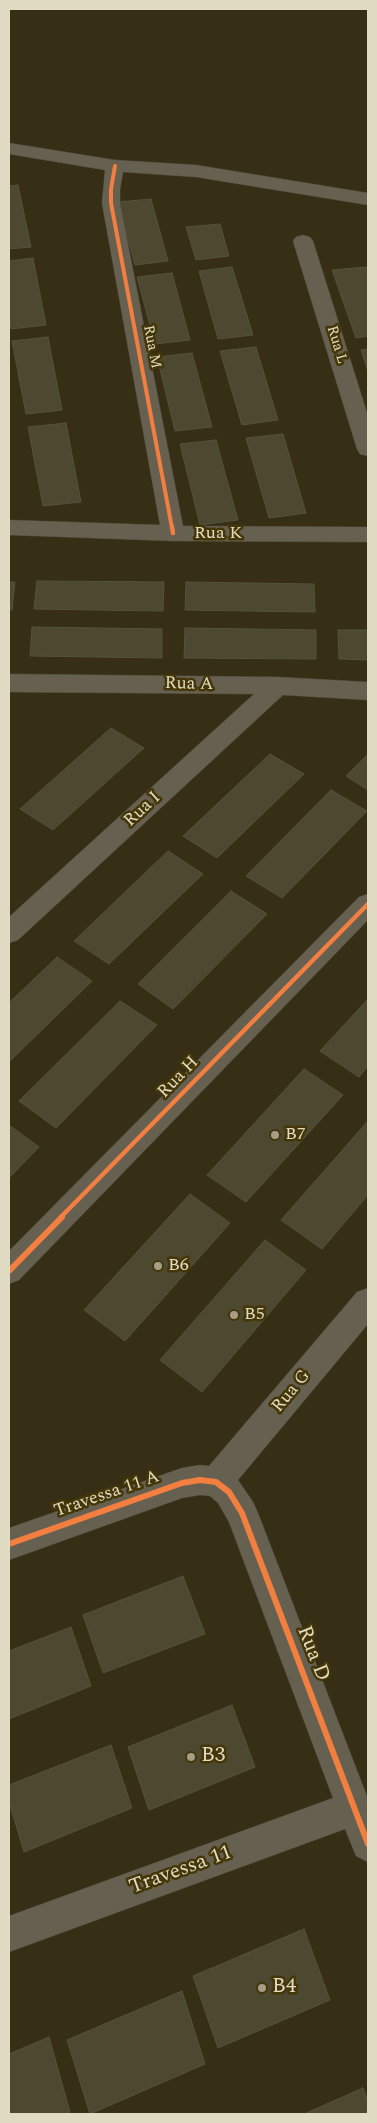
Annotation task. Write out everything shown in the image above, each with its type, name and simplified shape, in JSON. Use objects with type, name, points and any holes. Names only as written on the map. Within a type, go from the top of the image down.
[{"type":"street","points":[[9,149],[115,166],[196,171],[368,198]]},
{"type":"street","name":"Rua M","points":[[115,166],[111,189],[111,203],[173,533]]},
{"type":"street","name":"Rua L","points":[[303,241],[368,449]]},
{"type":"street","name":"Rua K","points":[[9,528],[173,533],[368,535]]},
{"type":"street","name":"Rua A","points":[[9,683],[278,686],[368,691]]},
{"type":"street","name":"Rua I","points":[[9,933],[278,686]]},
{"type":"street","name":"Rua H","points":[[9,1271],[368,904]]},
{"type":"street","name":"Rua G","points":[[216,1482],[368,1302]]},
{"type":"street","name":"Travessa 11 A","points":[[9,1544],[182,1483],[200,1480],[216,1482]]},
{"type":"street","name":"Rua D","points":[[216,1482],[229,1492],[242,1513],[368,1844]]},
{"type":"street","name":"Travessa 11","points":[[9,1934],[354,1808]]},
{"type":"building","points":[[18,185],[31,247],[9,249],[9,186]]},
{"type":"building","points":[[151,199],[168,261],[135,265],[118,202]]},
{"type":"building","points":[[220,224],[229,256],[196,260],[186,227]]},
{"type":"building","points":[[33,258],[46,325],[11,329],[9,317],[9,261]]},
{"type":"building","points":[[232,267],[253,335],[218,339],[199,271]]},
{"type":"building","points":[[366,267],[368,273],[368,336],[356,338],[332,270]]},
{"type":"building","points":[[172,273],[190,340],[155,344],[137,277]]},
{"type":"building","points":[[48,337],[62,410],[26,414],[12,341]]},
{"type":"building","points":[[256,347],[278,420],[242,425],[220,351]]},
{"type":"building","points":[[368,349],[368,371],[361,350]]},
{"type":"building","points":[[192,353],[212,427],[175,431],[157,357]]},
{"type":"building","points":[[66,423],[81,502],[43,506],[28,427]]},
{"type":"building","points":[[283,434],[306,513],[269,518],[246,438]]},
{"type":"building","points":[[216,440],[238,520],[200,525],[180,444]]},
{"type":"building","points":[[37,581],[164,582],[163,611],[34,609]]},
{"type":"building","points":[[9,582],[15,582],[12,610],[9,610]]},
{"type":"building","points":[[186,582],[314,584],[315,612],[185,610]]},
{"type":"building","points":[[32,627],[162,629],[162,658],[30,656]]},
{"type":"building","points":[[185,628],[316,630],[316,659],[184,658]]},
{"type":"building","points":[[338,630],[368,630],[368,660],[339,659]]},
{"type":"building","points":[[111,728],[144,748],[53,830],[20,809]]},
{"type":"building","points":[[270,754],[304,774],[217,858],[183,836]]},
{"type":"building","points":[[368,754],[368,790],[346,776]]},
{"type":"building","points":[[331,790],[367,811],[282,898],[246,876]]},
{"type":"building","points":[[168,851],[203,874],[109,964],[74,941]]},
{"type":"building","points":[[231,891],[267,914],[173,1009],[138,984]]},
{"type":"building","points":[[57,957],[92,981],[9,1062],[9,1003]]},
{"type":"building","points":[[368,999],[368,1066],[359,1077],[320,1051]]},
{"type":"building","points":[[120,1001],[157,1025],[56,1128],[19,1101]]},
{"type":"building","name":"B7","points":[[304,1069],[343,1095],[246,1202],[207,1175]]},
{"type":"building","points":[[368,1121],[368,1195],[322,1249],[281,1220]]},
{"type":"building","points":[[9,1125],[39,1147],[9,1178]]},
{"type":"building","name":"B6","points":[[190,1194],[230,1223],[125,1341],[84,1310]]},
{"type":"building","name":"B5","points":[[265,1240],[306,1270],[202,1392],[160,1360]]},
{"type":"building","points":[[183,1576],[205,1634],[103,1673],[83,1615]]},
{"type":"building","points":[[71,1627],[91,1686],[9,1719],[9,1651]]},
{"type":"building","name":"B3","points":[[232,1705],[255,1767],[149,1810],[128,1747]]},
{"type":"building","points":[[111,1745],[132,1808],[24,1852],[9,1802],[9,1785]]},
{"type":"building","name":"B4","points":[[304,1929],[330,2000],[218,2048],[193,1976]]},
{"type":"building","points":[[182,1991],[205,2064],[90,2114],[67,2040]]},
{"type":"building","points":[[49,2037],[70,2112],[66,2114],[9,2114],[9,2054]]},
{"type":"building","points":[[363,2088],[368,2101],[368,2114],[304,2114]]},
{"type":"cycle path","points":[[115,166],[111,189],[111,203],[173,533]]},
{"type":"cycle path","points":[[9,1271],[368,904]]},
{"type":"cycle path","points":[[9,1544],[182,1483],[200,1480],[216,1482],[229,1492],[242,1513],[368,1844]]},
{"type":"place","name":"B7","points":[[275,1135]]},
{"type":"place","name":"B6","points":[[158,1266]]},
{"type":"place","name":"B5","points":[[234,1315]]},
{"type":"place","name":"B3","points":[[191,1757]]},
{"type":"place","name":"B4","points":[[262,1988]]}]
